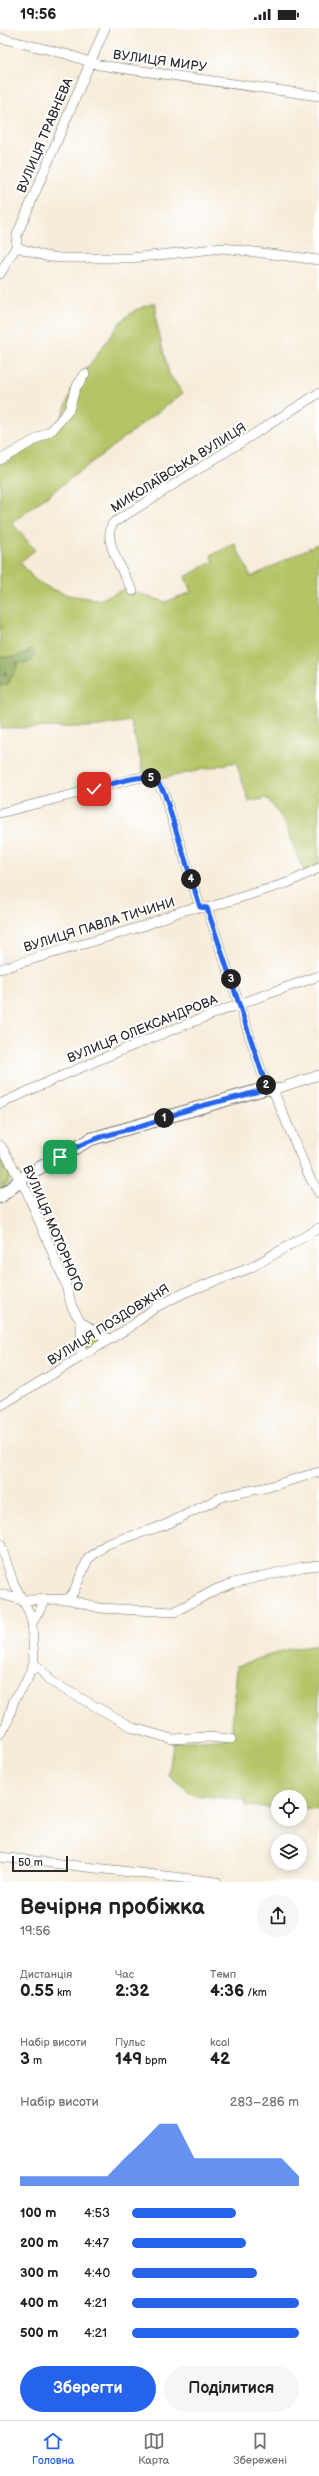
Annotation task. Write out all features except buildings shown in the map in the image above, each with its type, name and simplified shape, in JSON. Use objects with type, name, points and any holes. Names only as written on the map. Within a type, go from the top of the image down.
[{"type":"street","name":"ВУЛИЦЯ ТРАВНЕВА","points":[[0,274],[16,247],[17,235],[89,62],[105,28]]},
{"type":"street","name":"ВУЛИЦЯ МИРУ","points":[[0,38],[99,65],[319,96]]},
{"type":"street","points":[[16,247],[45,256],[59,258],[131,258],[223,248],[319,260]]},
{"type":"street","points":[[0,460],[19,447],[52,430],[69,410],[75,389],[85,374]]},
{"type":"street","name":"МИКОЛАЇВСЬКА ВУЛИЦЯ","points":[[133,591],[110,543],[109,532],[113,523],[319,393]]},
{"type":"street","points":[[0,813],[137,778],[149,777],[158,783],[164,792],[203,908],[270,1089],[310,1178],[319,1193]]},
{"type":"street","name":"ВУЛИЦЯ ПАВЛА ТИЧИНИ","points":[[0,969],[290,882],[319,868]]},
{"type":"street","name":"ВУЛИЦЯ ОЛЕКСАНДРОВА","points":[[0,1104],[88,1063],[239,1003],[319,976]]},
{"type":"street","points":[[0,1197],[18,1181],[91,1139],[319,1075]]},
{"type":"street","name":"ВУЛИЦЯ МОТОРНОГО","points":[[0,1145],[14,1165],[18,1181],[26,1190],[65,1282],[72,1307],[81,1322],[102,1336],[111,1339]]},
{"type":"street","name":"ВУЛИЦЯ ПОЗДОВЖНЯ","points":[[0,1406],[111,1339],[170,1299],[250,1268],[319,1228]]},
{"type":"street","name":"ВУЛИЦЯ МОТОРНОГО","points":[[81,1322],[81,1357]]},
{"type":"street","points":[[68,1599],[74,1591],[88,1559],[107,1544],[165,1525],[224,1496],[268,1487],[319,1472]]},
{"type":"street","points":[[0,1543],[13,1582],[32,1623],[34,1663],[14,1700],[7,1724],[0,1734]]},
{"type":"street","points":[[0,1594],[22,1600],[45,1601],[68,1599],[99,1608],[174,1612],[217,1589],[234,1583],[302,1567],[319,1565]]},
{"type":"street","points":[[32,1623],[45,1601]]},
{"type":"street","points":[[34,1663],[50,1681],[134,1728],[172,1739],[194,1740],[208,1737],[231,1739]]},
{"type":"street","points":[[0,1857],[217,1882]]},
{"type":"green space","points":[[151,304],[156,304],[156,321],[169,374],[183,393],[12,523],[35,550],[20,562],[35,580],[51,589],[69,595],[99,600],[124,589],[165,602],[191,592],[185,577],[214,561],[211,555],[235,544],[251,577],[319,543],[319,866],[304,873],[284,821],[267,798],[249,802],[236,762],[160,779],[160,783],[144,775],[131,721],[92,727],[0,728],[0,458],[42,435],[61,418],[73,388],[121,321],[135,310]]},
{"type":"green space","points":[[32,649],[35,652],[31,662],[19,663],[8,684],[0,686],[0,657],[15,657]]},
{"type":"green space","points":[[0,1149],[11,1168],[12,1176],[0,1194],[0,1187],[7,1181],[9,1172],[0,1159]]},
{"type":"green space","points":[[0,1159],[9,1172],[7,1181],[0,1187]]},
{"type":"green space","points":[[83,1326],[105,1338],[84,1354]]},
{"type":"green space","points":[[319,1645],[319,1810],[307,1809],[307,1790],[271,1790],[271,1808],[246,1806],[246,1800],[193,1795],[169,1775],[173,1742],[231,1738],[237,1666],[288,1649]]},
{"type":"route","points":[[60,1157],[78,1145],[91,1139],[144,1125],[190,1109],[256,1093],[267,1088],[207,908],[200,907],[164,792],[158,783],[149,777],[137,778],[94,789]]}]
